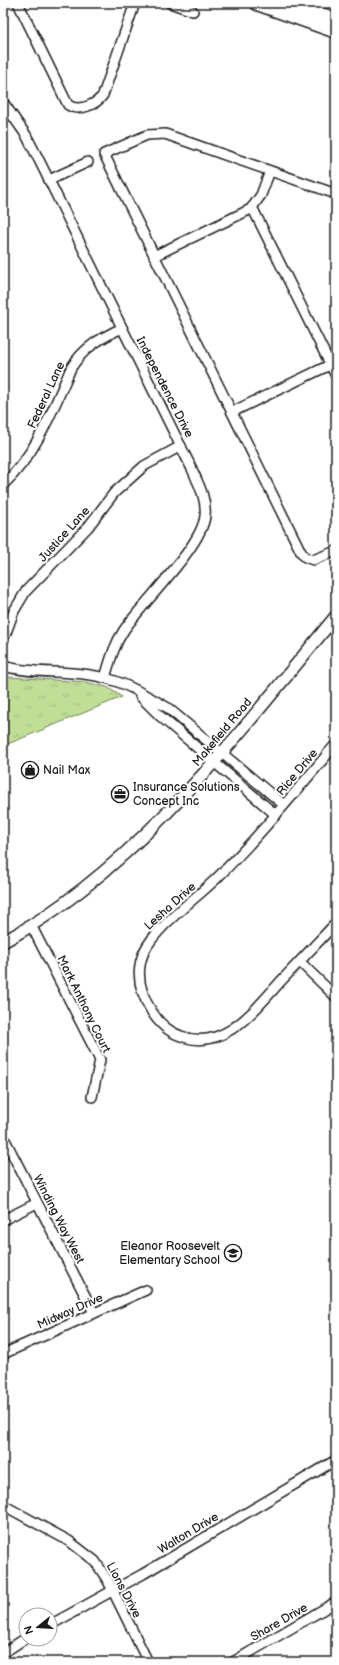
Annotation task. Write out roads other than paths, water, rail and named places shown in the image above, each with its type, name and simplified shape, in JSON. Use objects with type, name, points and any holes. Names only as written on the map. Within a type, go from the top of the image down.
[{"type":"main road","points":[[257,3],[336,31]]},
{"type":"main road","points":[[286,3],[336,20]]},
{"type":"street","points":[[18,3],[68,105],[77,109],[85,107],[101,99],[135,3]]},
{"type":"street","points":[[170,3],[193,11]]},
{"type":"street","name":"Independence Drive","points":[[3,102],[26,135],[49,180],[181,446],[205,502],[205,516],[202,529],[191,547],[123,631],[112,652],[105,678]]},
{"type":"street","points":[[336,194],[165,134],[157,133],[138,138],[104,154],[301,552],[305,557],[313,560],[336,550]]},
{"type":"street","points":[[49,180],[88,162]]},
{"type":"street","points":[[154,256],[244,213],[252,207],[261,195],[270,171]]},
{"type":"street","points":[[252,207],[333,363],[336,376]]},
{"type":"street","name":"Federal Lane","points":[[3,484],[16,471],[40,437],[71,368],[78,357],[95,342],[122,328]]},
{"type":"street","points":[[232,412],[333,363]]},
{"type":"street","name":"Justice Lane","points":[[3,641],[14,611],[26,591],[88,527],[114,493],[144,466],[181,446]]},
{"type":"street","name":"Makefield Road","points":[[3,942],[31,925],[89,883],[112,864],[149,829],[214,762],[336,616]]},
{"type":"street","points":[[3,666],[25,670],[105,678],[130,688],[168,708],[284,805]]},
{"type":"street","points":[[130,688],[160,716],[276,815]]},
{"type":"street","name":"Rice Drive","points":[[276,815],[336,744]]},
{"type":"street","name":"Lesha Drive","points":[[276,815],[204,891],[151,938],[140,960],[140,980],[142,991],[150,1009],[161,1023],[173,1032],[187,1038],[204,1040],[221,1036],[238,1025],[336,923]]},
{"type":"street","name":"Mark Anthony Court","points":[[31,925],[100,1060],[92,1097]]},
{"type":"street","points":[[300,962],[336,997]]},
{"type":"street","name":"Winding Way West","points":[[3,1136],[94,1313]]},
{"type":"street","points":[[3,1220],[37,1203]]},
{"type":"street","name":"Midway Drive","points":[[3,1354],[146,1290]]},
{"type":"street","name":"Walton Drive","points":[[58,1621],[112,1591],[336,1460]]},
{"type":"street","name":"Lions Drive","points":[[3,1505],[80,1548],[101,1569],[148,1662]]},
{"type":"street","name":"Share Drive","points":[[233,1662],[336,1602]]},
{"type":"street","points":[[3,1653],[18,1643]]},
{"type":"place","name":"Nail Max","points":[[30,770]]},
{"type":"place","name":"Insurance Solutions Concept Inc","points":[[120,794]]},
{"type":"place","name":"Eleanor Roosevelt Elementary School","points":[[233,1253]]}]
